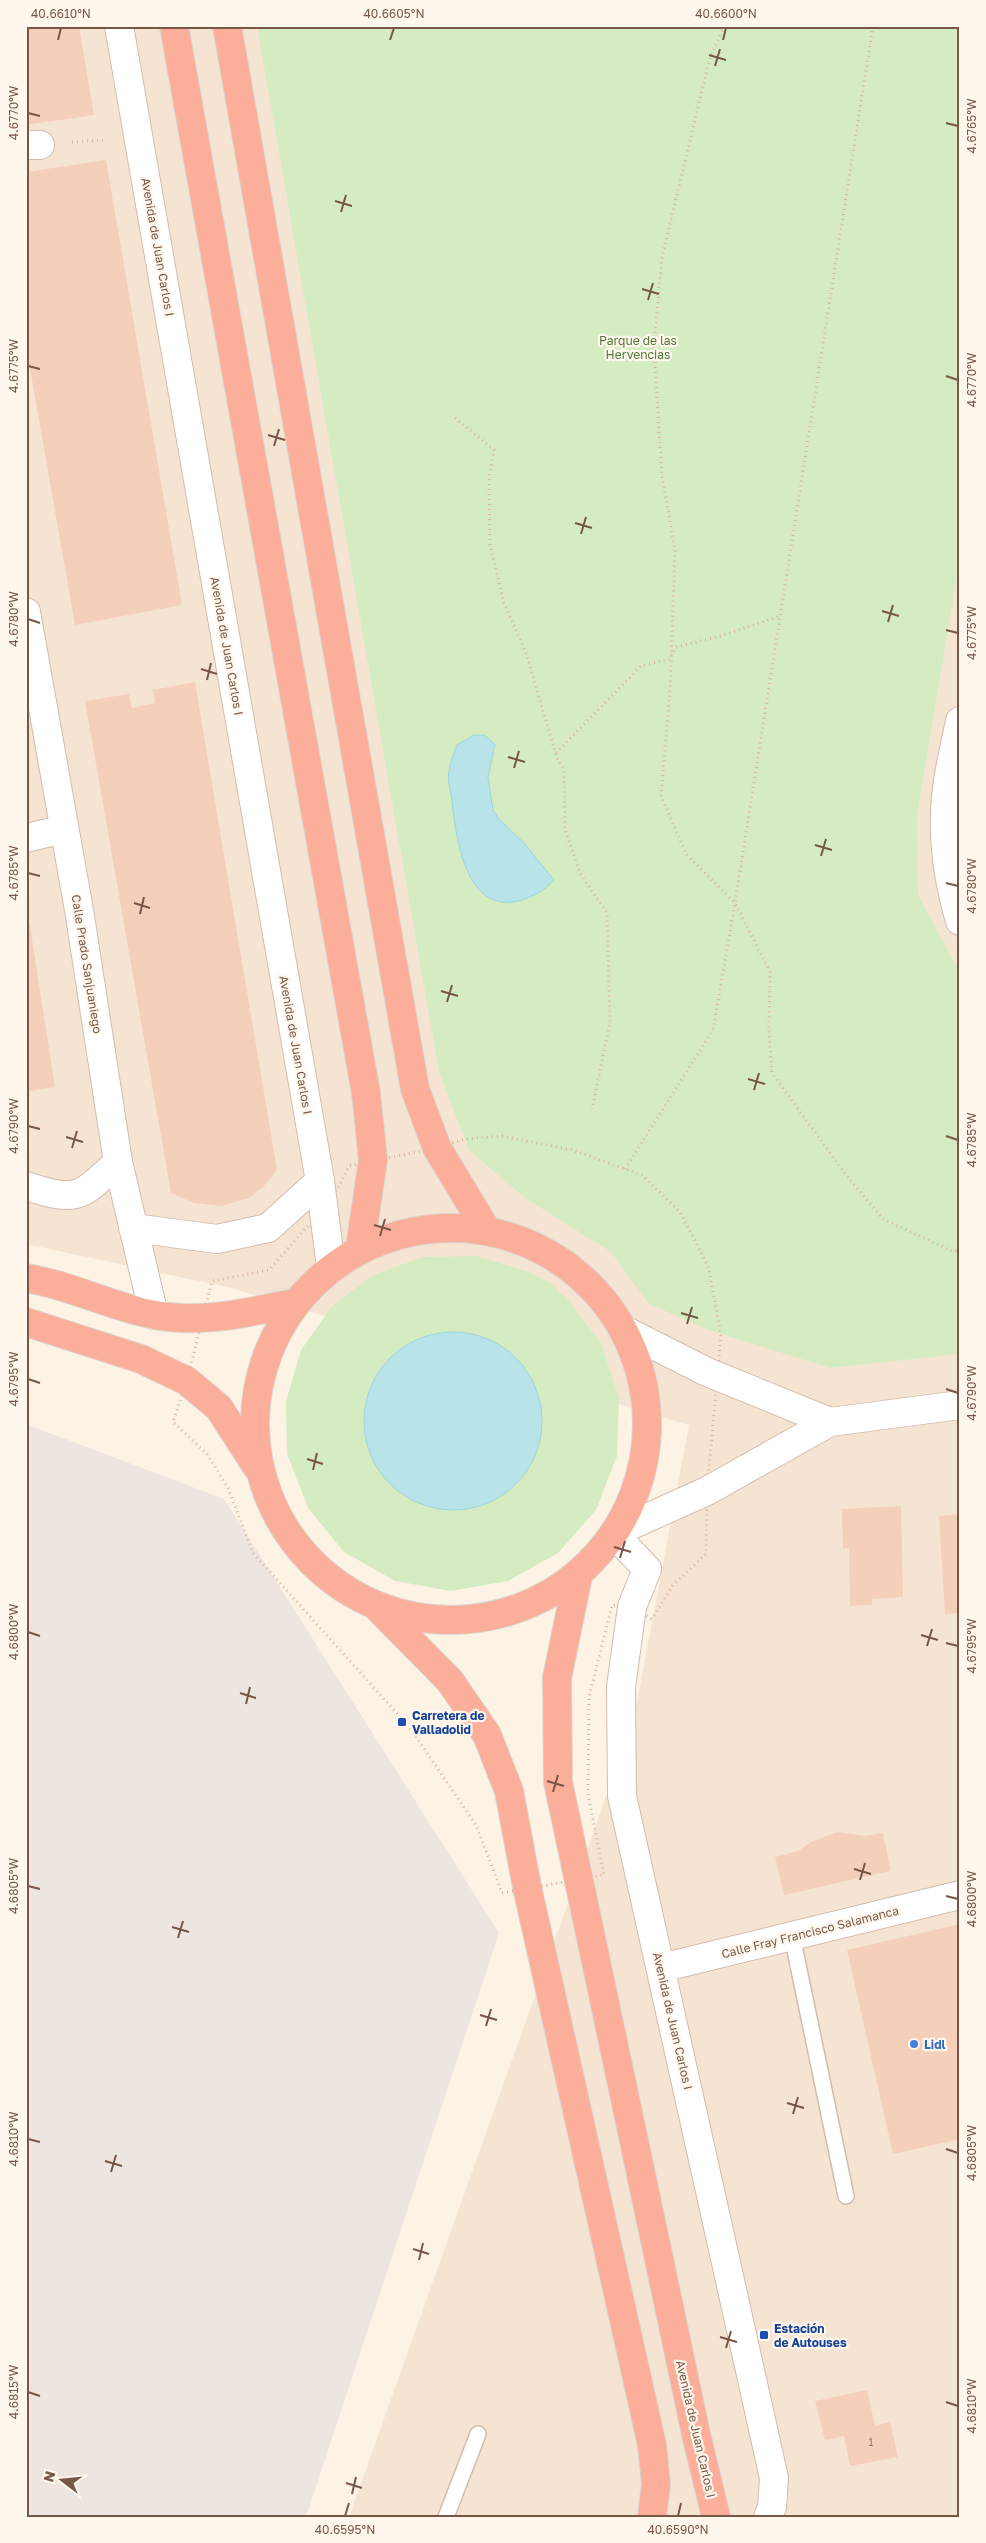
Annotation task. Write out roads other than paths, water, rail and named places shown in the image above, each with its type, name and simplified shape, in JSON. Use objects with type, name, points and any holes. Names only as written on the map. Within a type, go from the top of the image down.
[{"type":"highway","points":[[174,26],[366,1093],[373,1160],[360,1248]]},
{"type":"highway","points":[[226,26],[415,1089],[437,1148],[486,1229]]},
{"type":"highway","points":[[259,1470],[254,1412],[267,1354],[295,1303],[331,1267],[360,1248],[421,1228],[486,1229],[543,1248],[591,1283],[626,1332],[647,1397],[645,1467],[616,1533],[578,1576],[517,1611],[447,1622],[378,1608]]},
{"type":"highway","points":[[26,1278],[47,1281],[154,1315],[203,1320],[295,1303]]},
{"type":"highway","points":[[26,1322],[141,1359],[187,1381],[219,1408],[259,1470],[283,1528],[324,1576],[378,1608],[450,1681],[488,1735],[509,1791],[527,1887],[652,2445],[656,2484],[652,2517]]},
{"type":"highway","name":"Avenida de Juan Carlos I","points":[[578,1576],[557,1678],[558,1782],[696,2434],[716,2517]]},
{"type":"street","name":"Avenida de Juan Carlos I","points":[[119,26],[320,1181],[331,1267]]},
{"type":"street","name":"Calle Prado Sanjuaniego","points":[[26,612],[64,829],[118,1162],[154,1315]]},
{"type":"street","points":[[960,721],[946,796],[945,844],[950,886],[960,921]]},
{"type":"street","points":[[26,838],[64,829]]},
{"type":"street","points":[[26,1186],[67,1196],[86,1191],[118,1162]]},
{"type":"street","points":[[133,1228],[217,1239],[268,1228],[320,1181]]},
{"type":"street","points":[[626,1332],[718,1376],[830,1422]]},
{"type":"street","points":[[616,1533],[707,1491],[830,1422],[960,1405]]},
{"type":"street","name":"Avenida de Juan Carlos I","points":[[616,1533],[647,1569],[632,1607],[621,1686],[622,1796],[774,2478],[772,2507],[768,2517]]},
{"type":"street","name":"Calle Fray Francisco Salamanca","points":[[661,1968],[960,1895]]},
{"type":"lane","points":[[792,1936],[846,2196]]},
{"type":"lane","points":[[446,2517],[478,2434]]},
{"type":"water","points":[[474,735],[484,735],[495,744],[488,777],[493,810],[499,819],[524,843],[554,880],[539,892],[522,900],[503,902],[488,897],[476,886],[461,854],[449,775],[451,761],[457,745]]},
{"type":"water","points":[[453,1332],[487,1339],[502,1347],[516,1358],[527,1372],[535,1387],[542,1421],[535,1455],[527,1470],[516,1484],[502,1495],[487,1503],[453,1510],[419,1503],[404,1495],[390,1484],[379,1470],[371,1455],[364,1421],[371,1387],[379,1372],[390,1358],[404,1347],[419,1339]]},
{"type":"place","name":"Carretera de Valladolid","points":[[402,1722]]},
{"type":"place","name":"Lidl","points":[[914,2044]]},
{"type":"place","name":"Estación de Autouses","points":[[764,2335]]},
{"type":"park label","name":"Parque de las Hervencias","points":[[638,347]]}]
